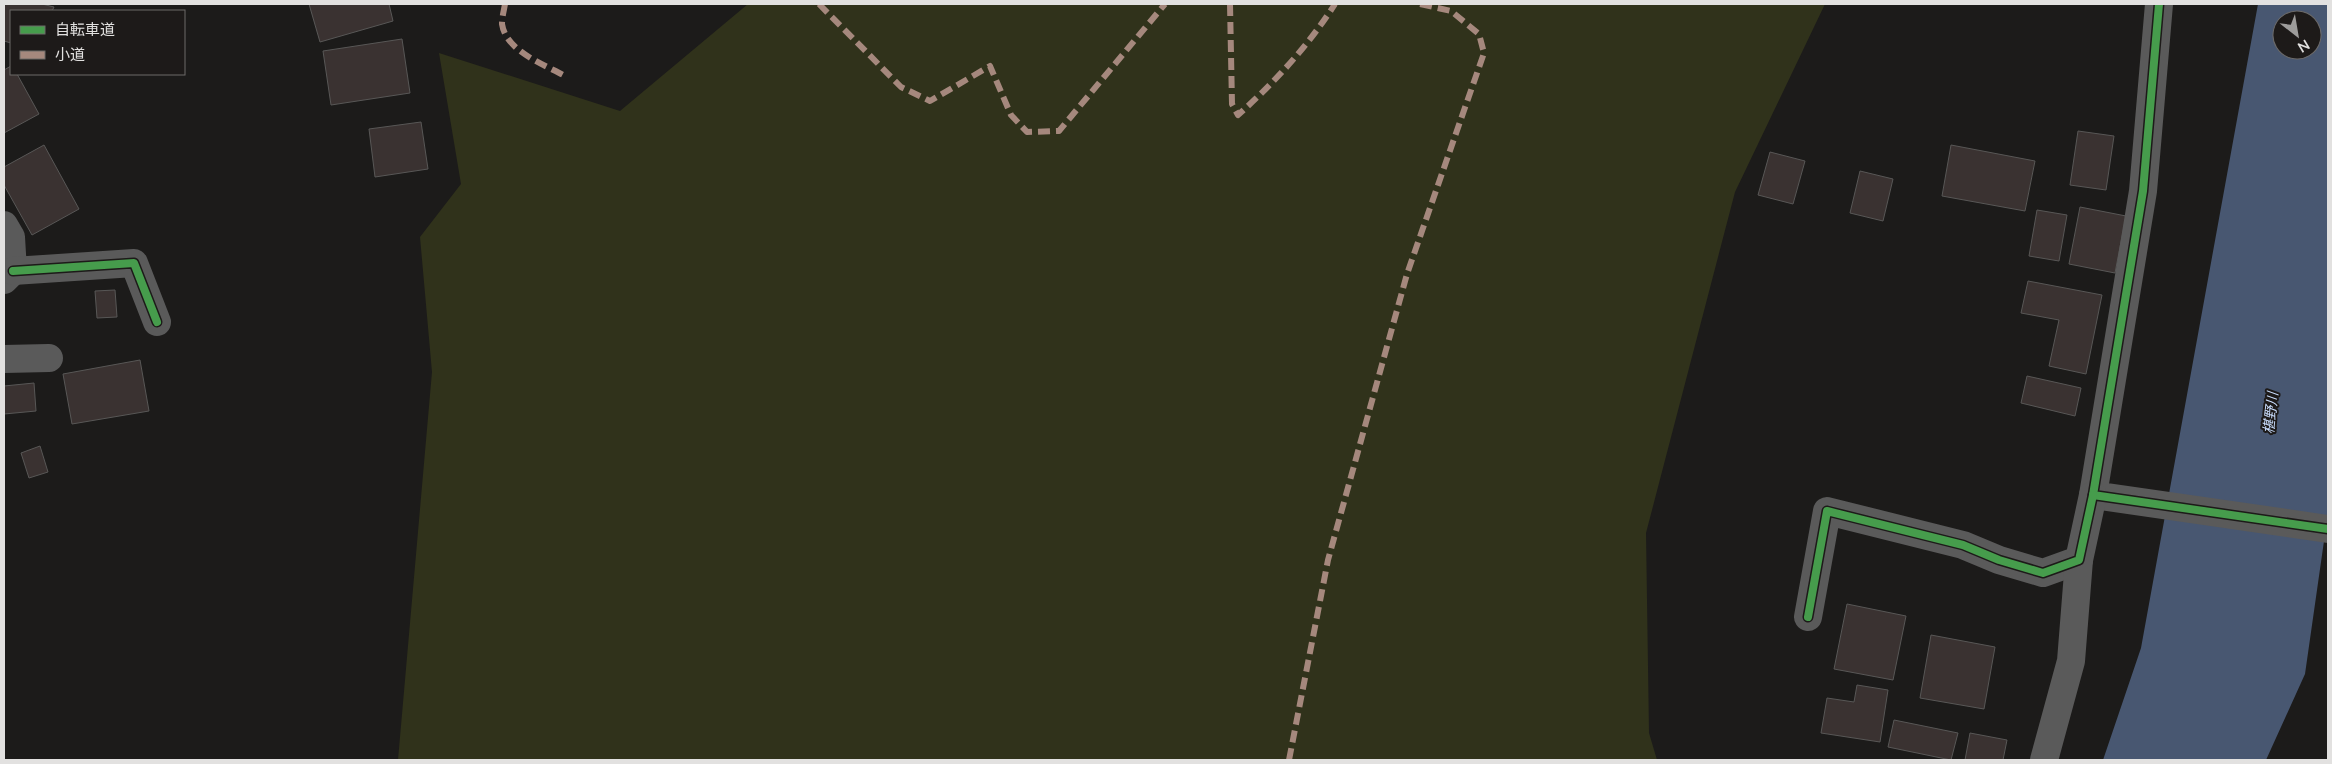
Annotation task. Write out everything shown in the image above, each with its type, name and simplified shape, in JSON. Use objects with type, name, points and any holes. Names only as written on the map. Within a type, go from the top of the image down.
[{"type":"street","points":[[2044,760],[2071,661],[2080,560],[2101,497],[2144,191],[2159,4]]},
{"type":"street","points":[[4,225],[11,237],[9,275],[134,263],[157,322]]},
{"type":"street","points":[[4,359],[49,358]]},
{"type":"street","points":[[2101,497],[2328,528]]},
{"type":"street","points":[[1808,617],[1827,511],[1963,545],[1998,560],[2043,573],[2080,560]]},
{"type":"green space","points":[[748,4],[1825,4],[1735,192],[1646,533],[1649,733],[1657,760],[398,760],[432,372],[420,237],[461,184],[439,53],[620,111]]},
{"type":"water","name":"椹野川","points":[[2258,4],[2328,4],[2328,513],[2305,674],[2266,760],[2103,760],[2141,648]]},
{"type":"building","points":[[4,4],[42,4],[54,7],[52,10],[10,10],[10,43],[4,41]]},
{"type":"building","points":[[309,4],[389,4],[393,21],[320,42]]},
{"type":"building","points":[[402,39],[410,93],[331,105],[323,51]]},
{"type":"building","points":[[10,67],[10,75],[18,75],[39,114],[4,133],[4,70]]},
{"type":"building","points":[[421,122],[428,169],[375,177],[369,129]]},
{"type":"building","points":[[2078,131],[2114,136],[2106,190],[2070,185]]},
{"type":"building","points":[[44,145],[79,209],[32,235],[4,185],[4,167]]},
{"type":"building","points":[[1951,145],[2035,161],[2025,211],[1942,196]]},
{"type":"building","points":[[1770,152],[1805,161],[1793,204],[1758,195]]},
{"type":"building","points":[[1860,171],[1893,179],[1883,221],[1850,213]]},
{"type":"building","points":[[2080,207],[2126,216],[2115,273],[2069,264]]},
{"type":"building","points":[[2037,210],[2067,215],[2059,261],[2029,256]]},
{"type":"building","points":[[2028,281],[2102,295],[2086,374],[2049,366],[2059,320],[2021,313]]},
{"type":"building","points":[[115,290],[117,317],[97,318],[95,291]]},
{"type":"building","points":[[140,360],[149,411],[72,424],[63,374]]},
{"type":"building","points":[[2027,376],[2081,388],[2075,416],[2021,403]]},
{"type":"building","points":[[34,383],[36,411],[4,414],[4,386]]},
{"type":"building","points":[[40,446],[48,472],[29,478],[21,453]]},
{"type":"building","points":[[1847,604],[1906,616],[1893,680],[1834,669]]},
{"type":"building","points":[[1931,635],[1995,647],[1984,709],[1920,698]]},
{"type":"building","points":[[1857,685],[1888,690],[1880,742],[1821,733],[1827,698],[1854,702]]},
{"type":"building","points":[[1894,720],[1958,733],[1951,760],[1888,747]]},
{"type":"building","points":[[1970,733],[2007,740],[2003,760],[1965,760]]},
{"type":"marked path","points":[[505,4],[502,24],[510,42],[527,56],[565,76]]},
{"type":"marked path","points":[[819,4],[901,87],[930,101],[990,66],[1011,115],[1027,132],[1059,131],[1165,4]]},
{"type":"marked path","points":[[1230,4],[1232,104],[1238,115],[1290,63],[1335,4]]},
{"type":"marked path","points":[[1289,760],[1328,560],[1407,274],[1484,53],[1479,34],[1451,11],[1420,4]]},
{"type":"cycle path","points":[[2159,4],[2143,191],[2093,495],[2328,529]]},
{"type":"cycle path","points":[[13,271],[134,263],[157,322]]},
{"type":"cycle path","points":[[1808,617],[1827,511],[1963,545],[1999,560],[2043,573],[2079,560],[2093,495]]}]
